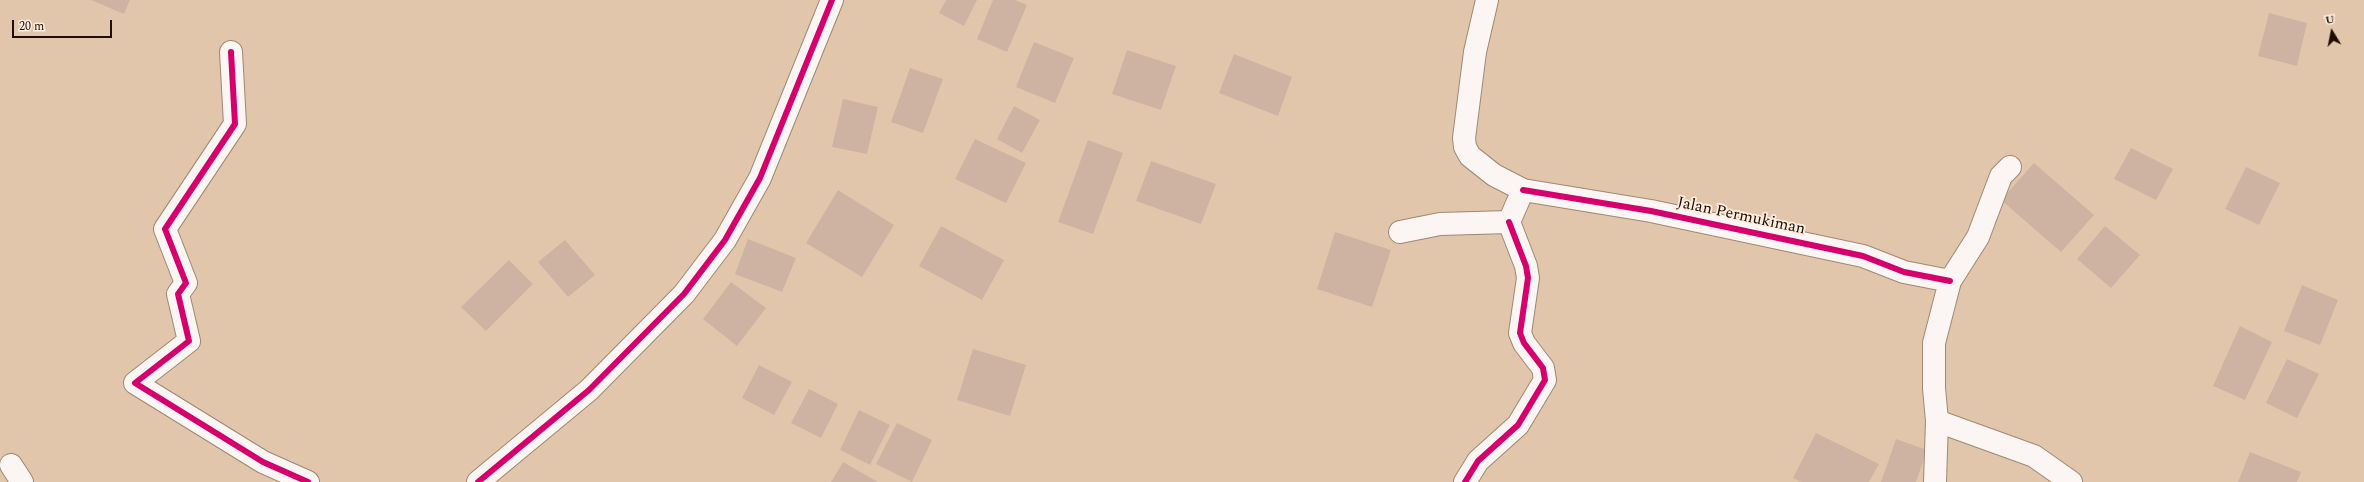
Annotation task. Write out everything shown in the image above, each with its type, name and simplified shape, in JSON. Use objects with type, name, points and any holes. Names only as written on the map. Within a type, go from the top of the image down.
[{"type":"street","points":[[478,482],[589,390],[684,294],[725,240],[760,178],[832,0]]},
{"type":"street","name":"Jalan Permukiman","points":[[1487,0],[1474,52],[1464,147],[1470,156],[1494,175],[1524,190],[1651,211],[1818,246],[1863,256],[1904,272],[1950,281]]},
{"type":"street","points":[[231,52],[235,124],[165,229],[186,283],[178,294],[189,341],[135,383],[263,462],[308,482]]},
{"type":"street","points":[[1935,482],[1937,421],[1934,388],[1934,343],[1950,281],[1978,237],[2001,176],[2010,167]]},
{"type":"street","points":[[1465,482],[1478,461],[1518,425],[1545,380],[1543,368],[1524,343],[1520,333],[1528,278],[1526,266],[1509,222],[1524,190]]},
{"type":"street","points":[[1400,232],[1440,224],[1509,222]]},
{"type":"street","points":[[1937,421],[2034,456],[2071,482]]},
{"type":"building","points":[[91,0],[130,0],[124,14]]},
{"type":"building","points":[[946,0],[977,0],[964,26],[939,13]]},
{"type":"building","points":[[993,0],[1015,0],[1027,5],[1007,52],[977,39]]},
{"type":"building","points":[[2269,13],[2307,23],[2297,66],[2258,56]]},
{"type":"building","points":[[1034,42],[1074,58],[1055,103],[1016,87]]},
{"type":"building","points":[[1127,50],[1176,66],[1161,110],[1112,94]]},
{"type":"building","points":[[1234,54],[1292,77],[1278,116],[1219,93]]},
{"type":"building","points":[[910,68],[943,79],[923,133],[891,122]]},
{"type":"building","points":[[843,99],[878,107],[867,154],[832,147]]},
{"type":"building","points":[[1014,106],[1040,120],[1022,153],[997,139]]},
{"type":"building","points":[[975,139],[1026,163],[1006,203],[955,179]]},
{"type":"building","points":[[1088,140],[1123,153],[1093,234],[1058,222]]},
{"type":"building","points":[[2131,148],[2173,169],[2156,200],[2114,179]]},
{"type":"building","points":[[1151,161],[1216,184],[1201,224],[1136,201]]},
{"type":"building","points":[[2034,163],[2094,215],[2061,252],[2001,200]]},
{"type":"building","points":[[2246,167],[2280,183],[2259,225],[2225,209]]},
{"type":"building","points":[[838,190],[894,225],[862,277],[806,243]]},
{"type":"building","points":[[941,226],[1004,260],[982,300],[919,266]]},
{"type":"building","points":[[2105,226],[2140,255],[2111,288],[2077,259]]},
{"type":"building","points":[[1335,232],[1391,250],[1372,307],[1317,289]]},
{"type":"building","points":[[748,239],[796,258],[782,292],[735,274]]},
{"type":"building","points":[[565,240],[595,275],[568,297],[538,262]]},
{"type":"building","points":[[509,260],[533,284],[486,331],[461,307]]},
{"type":"building","points":[[731,282],[766,308],[737,346],[703,319]]},
{"type":"building","points":[[2302,285],[2338,300],[2320,345],[2284,331]]},
{"type":"building","points":[[2240,326],[2272,342],[2245,400],[2213,386]]},
{"type":"building","points":[[973,349],[1026,365],[1010,416],[957,400]]},
{"type":"building","points":[[2287,359],[2319,374],[2297,418],[2266,403]]},
{"type":"building","points":[[759,365],[792,382],[774,415],[742,398]]},
{"type":"building","points":[[809,389],[838,404],[821,438],[791,423]]},
{"type":"building","points":[[859,410],[890,425],[870,465],[840,450]]},
{"type":"building","points":[[897,423],[932,440],[912,482],[876,464]]},
{"type":"building","points":[[1816,433],[1879,464],[1869,482],[1801,482],[1793,478]]},
{"type":"building","points":[[1896,439],[1927,450],[1916,482],[1881,482]]},
{"type":"building","points":[[2250,452],[2301,472],[2297,482],[2238,482]]},
{"type":"building","points":[[843,462],[878,482],[831,482]]},
{"type":"cycle path","points":[[478,482],[589,390],[684,294],[725,240],[760,178],[832,0]]},
{"type":"cycle path","points":[[231,52],[235,124],[165,229],[186,283],[178,294],[189,341],[135,383],[263,462],[308,482]]},
{"type":"cycle path","points":[[1523,190],[1651,211],[1863,256],[1904,272],[1950,281]]},
{"type":"cycle path","points":[[1465,482],[1478,461],[1518,425],[1545,380],[1543,368],[1524,343],[1520,333],[1528,278],[1526,266],[1509,222]]}]
